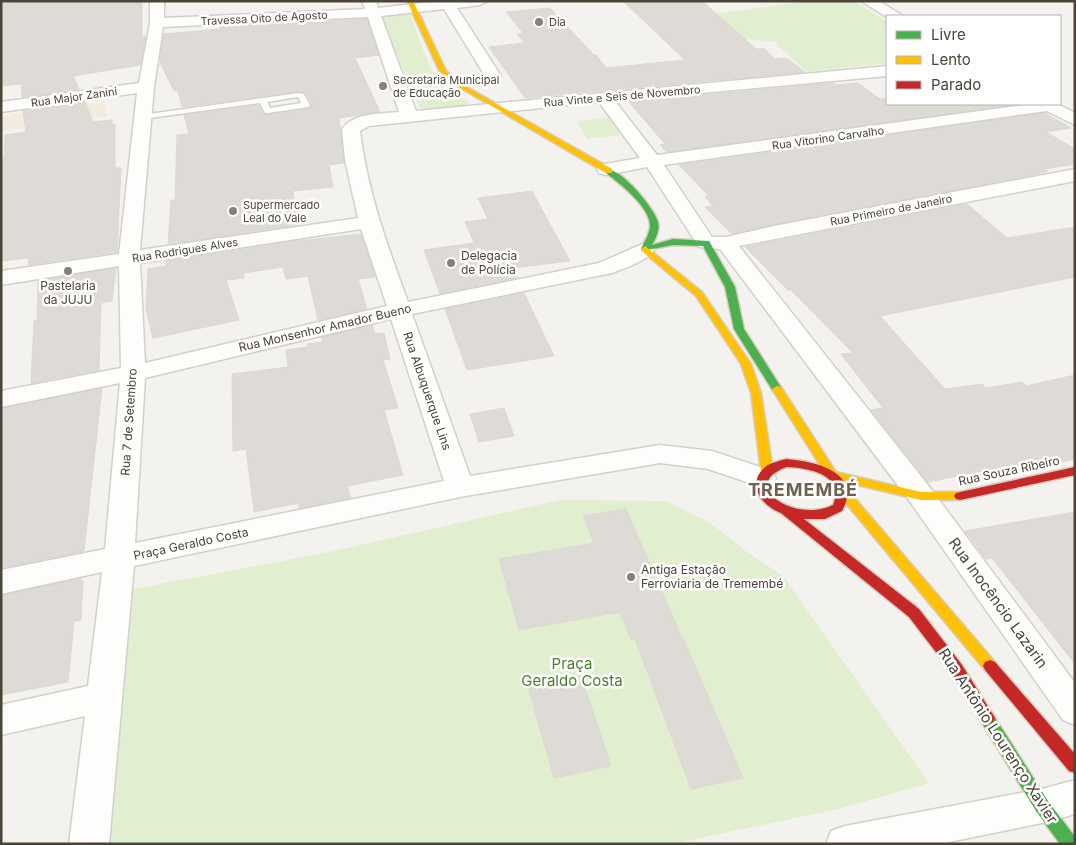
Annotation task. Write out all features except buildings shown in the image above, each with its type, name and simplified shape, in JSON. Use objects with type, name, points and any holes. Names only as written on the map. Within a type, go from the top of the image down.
[{"type":"main road","points":[[411,5],[443,72],[461,86],[606,169],[645,206],[654,221],[653,234],[645,249]]},
{"type":"main road","points":[[673,242],[716,243],[730,287],[739,329],[832,475],[839,483],[843,492],[843,500],[839,507],[823,516],[805,517],[787,513],[776,508],[763,494],[761,486],[765,475],[756,393],[746,364],[699,294],[645,249],[673,242]]},
{"type":"main road","points":[[765,475],[775,466],[798,463],[822,469],[832,475]]},
{"type":"main road","name":"Rua Souza Ribeiro","points":[[832,475],[921,496],[960,496],[1075,471]]},
{"type":"main road","name":"Rua Antônio Lourenço Xavier","points":[[843,492],[1075,766]]},
{"type":"main road","name":"Rua Antônio Lourenço Xavier","points":[[787,513],[914,613],[1058,801],[1070,844]]},
{"type":"street","name":"Rua 7 de Setembro","points":[[89,844],[119,559],[134,373],[129,258],[142,117],[157,23],[157,1]]},
{"type":"street","name":"Travessa Oito de Agosto","points":[[157,23],[480,1]]},
{"type":"street","points":[[868,1],[894,15]]},
{"type":"street","points":[[446,2],[493,76]]},
{"type":"street","points":[[370,7],[409,116]]},
{"type":"street","name":"Rua Vinte e Seis de Novembro","points":[[358,124],[366,121],[497,107],[886,71]]},
{"type":"street","name":"Rua Major Zanini","points":[[1,107],[146,87]]},
{"type":"street","points":[[604,98],[716,243]]},
{"type":"street","points":[[1049,105],[1075,120]]},
{"type":"street","name":"Rua Vitorino Carvalho","points":[[606,169],[652,160],[1049,105]]},
{"type":"street","name":"Rua Albuquerque Lins","points":[[358,124],[351,129],[354,160],[369,222],[460,487]]},
{"type":"street","name":"Rua Primeiro de Janeiro","points":[[716,243],[1075,175]]},
{"type":"street","name":"Rua Rodrigues Alves","points":[[1,278],[369,222]]},
{"type":"street","name":"Rua Inocêncio Lazarin","points":[[716,243],[921,496],[1075,710]]},
{"type":"street","name":"Rua Monsenhor Amador Bueno","points":[[1,399],[134,373],[400,310],[604,268],[619,263],[645,249]]},
{"type":"street","name":"Praça Geraldo Costa","points":[[1,582],[460,487],[660,454],[712,460],[765,475]]},
{"type":"street","points":[[1,720],[105,697]]},
{"type":"street","points":[[846,844],[1058,801]]},
{"type":"lane","points":[[142,117],[262,100],[300,95],[306,105],[268,111],[262,100]]},
{"type":"shaded area","points":[[104,102],[107,116],[1,131],[1,116]]},
{"type":"green space","points":[[810,1],[855,1],[886,21],[886,63],[807,72],[774,42],[742,39],[713,14]]},
{"type":"green space","points":[[409,10],[433,73],[446,91],[468,101],[469,105],[444,110],[420,108],[380,15]]},
{"type":"green space","points":[[609,118],[621,135],[587,139],[577,121]]},
{"type":"green space","name":"Praça Geraldo Costa","points":[[560,500],[666,501],[709,522],[747,552],[783,576],[929,783],[838,809],[672,844],[104,844],[128,590],[330,552]]},
{"type":"traffic: fast","points":[[609,171],[634,193],[650,213],[654,228],[645,249]]},
{"type":"traffic: fast","points":[[645,249],[673,242],[706,243],[730,287],[739,329],[777,389]]},
{"type":"traffic: fast","points":[[987,718],[1042,806],[1070,844]]},
{"type":"traffic: slow","points":[[410,1],[443,72],[461,86],[609,171]]},
{"type":"traffic: slow","points":[[645,249],[699,294],[746,364],[756,393],[767,471]]},
{"type":"traffic: slow","points":[[777,389],[832,475],[921,496],[960,496]]},
{"type":"traffic: slow","points":[[843,492],[990,666]]},
{"type":"traffic: jam","points":[[786,463],[807,465],[828,473],[836,479],[842,487],[842,497],[838,508],[825,514],[809,516],[794,514],[780,508],[769,500],[762,491],[761,481],[768,471],[786,463]]},
{"type":"traffic: jam","points":[[960,496],[1075,471]]},
{"type":"traffic: jam","points":[[787,513],[914,613],[957,669],[987,718]]},
{"type":"traffic: jam","points":[[990,666],[1075,766]]},
{"type":"place","name":"Dia","points":[[539,22]]},
{"type":"place","name":"Secretaria Municipal de Educação","points":[[383,86]]},
{"type":"place","name":"Supermercado Leal do Vale","points":[[233,211]]},
{"type":"place","name":"Delegacia de Polícia","points":[[451,263]]},
{"type":"place","name":"Pastelaria da JUJU","points":[[68,271]]},
{"type":"place","name":"Antiga Estação Ferroviaria de Tremembé","points":[[631,577]]},
{"type":"district","name":"TREMEMBÉ","points":[[803,490]]}]
